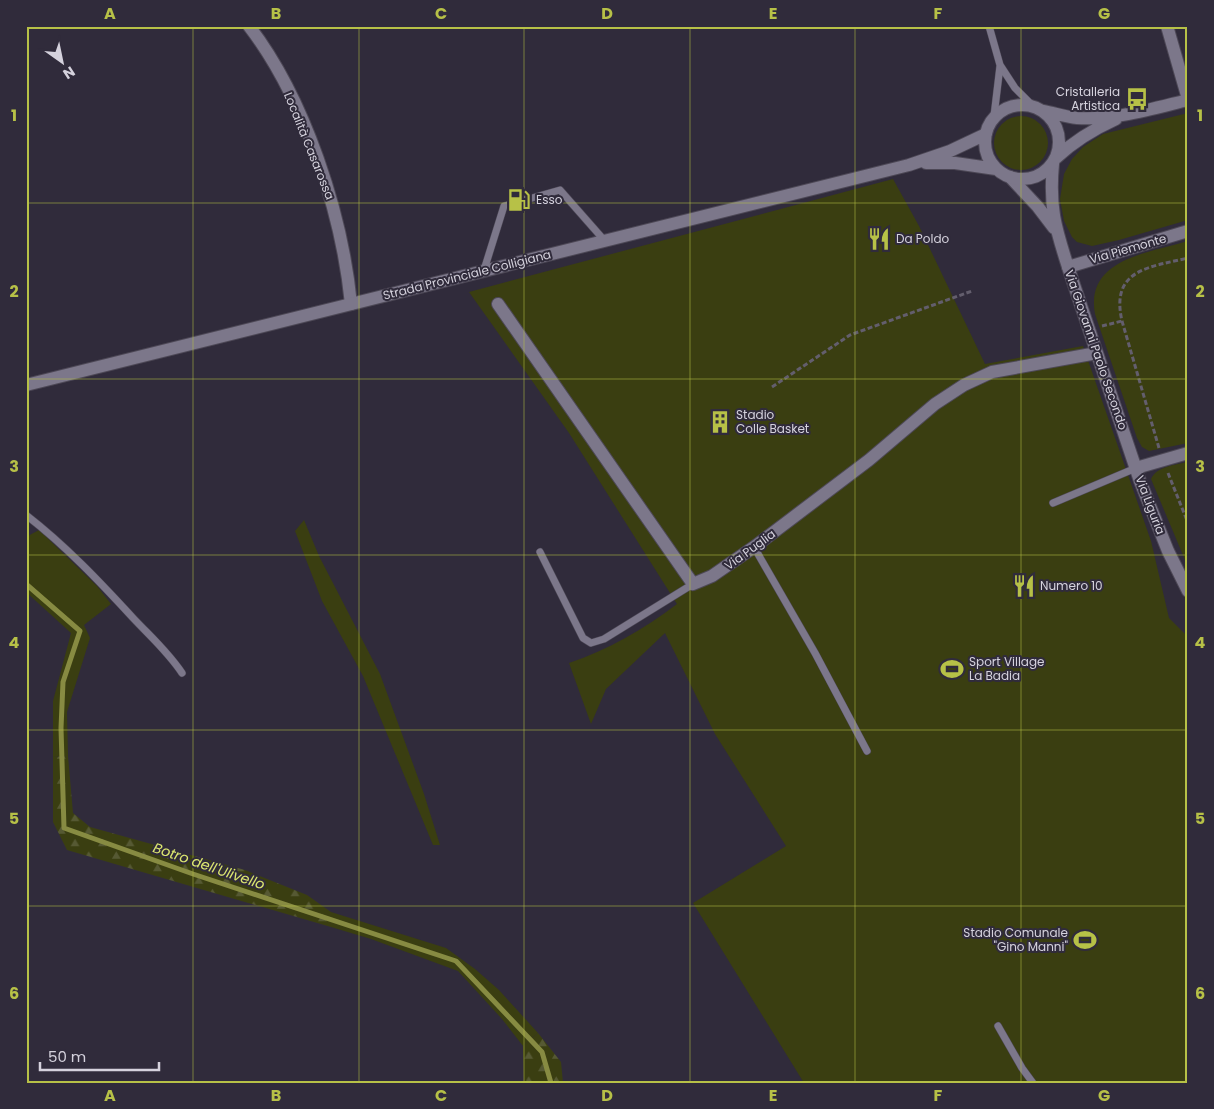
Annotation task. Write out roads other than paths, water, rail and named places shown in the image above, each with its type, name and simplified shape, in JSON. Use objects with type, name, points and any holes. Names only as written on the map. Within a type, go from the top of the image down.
[{"type":"street","name":"Località Casarossa","points":[[248,26],[266,51],[290,94],[324,176],[334,208],[347,270],[351,304]]},
{"type":"street","points":[[1123,116],[1066,148],[1044,172],[1033,177],[1021,179],[1010,177],[996,168],[989,158],[985,146],[989,124],[994,116],[1012,106],[1022,104],[1077,118],[1123,116],[1188,100],[1167,26]]},
{"type":"street","points":[[1038,108],[1051,118],[1058,132],[1059,149],[1054,161]]},
{"type":"street","name":"Strada Provinciale Colligiana","points":[[26,385],[909,165],[950,151],[986,134]]},
{"type":"street","name":"Via Giovanni Paolo Secondo","points":[[1054,161],[1051,199],[1056,232],[1136,468]]},
{"type":"street","name":"Strada Provinciale Colligiana","points":[[909,165],[947,163],[996,168]]},
{"type":"street","name":"Via Giovanni Paolo Secondo","points":[[1010,177],[1038,208],[1056,232]]},
{"type":"street","name":"Via Piemonte","points":[[1068,266],[1188,232]]},
{"type":"street","points":[[498,304],[692,584]]},
{"type":"street","name":"Via Puglia","points":[[692,584],[712,576],[754,548],[870,460],[935,404],[980,376],[992,372],[1097,353]]},
{"type":"street","name":"Via Liguria","points":[[1188,453],[1136,468],[1165,543],[1188,591]]},
{"type":"lane","points":[[989,26],[1000,65],[1015,88],[1038,108]]},
{"type":"lane","points":[[994,116],[1000,65]]},
{"type":"lane","points":[[484,270],[504,206],[560,190],[604,240]]},
{"type":"lane","points":[[1053,503],[1136,468]]},
{"type":"lane","points":[[29,518],[53,536],[86,567],[170,656],[182,673]]},
{"type":"lane","points":[[754,548],[815,653],[867,751]]},
{"type":"lane","points":[[540,552],[583,638],[591,643],[604,639],[692,584]]},
{"type":"lane","points":[[998,1026],[1033,1083]]},
{"type":"waterway","name":"Botro dell'Ulivello","points":[[26,584],[80,631],[63,682],[61,728],[64,828],[193,874],[456,961],[542,1052],[551,1083]]},
{"type":"place","name":"Cristalleria Artistica","points":[[1137,99]]},
{"type":"place","name":"Esso","points":[[519,200]]},
{"type":"place","name":"Da Poldo","points":[[879,239]]},
{"type":"place","name":"Stadio Colle Basket","points":[[720,422]]},
{"type":"place","name":"Numero 10","points":[[1024,586]]},
{"type":"place","name":"Sport Village La Badia","points":[[952,669]]},
{"type":"place","name":"Stadio Comunale \"Gino Manni\"","points":[[1085,940]]}]
